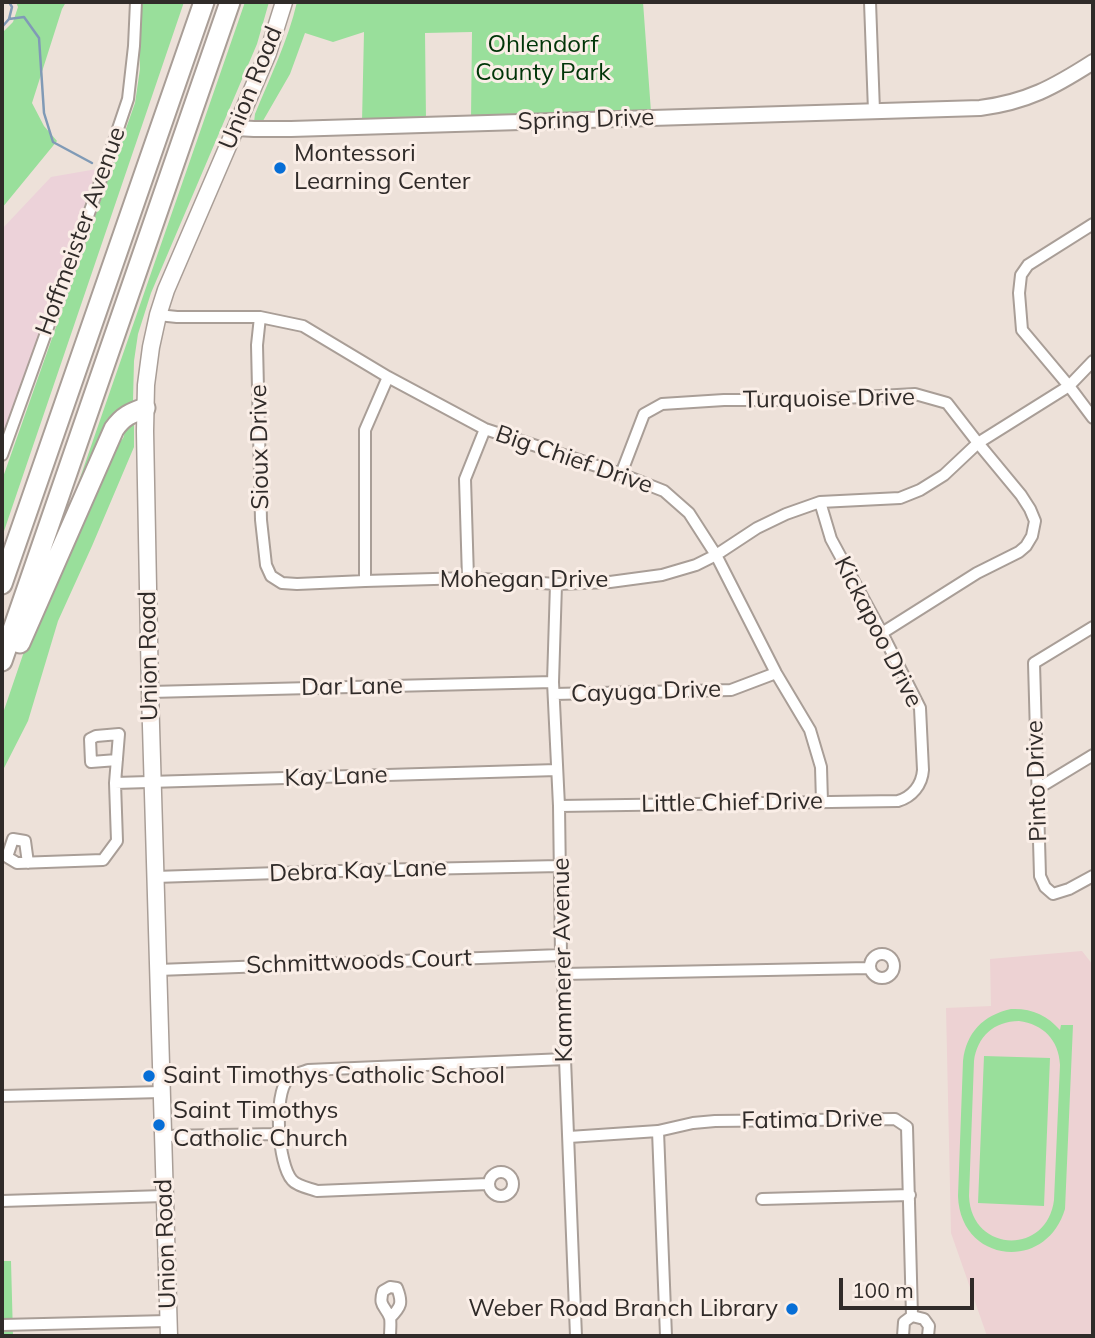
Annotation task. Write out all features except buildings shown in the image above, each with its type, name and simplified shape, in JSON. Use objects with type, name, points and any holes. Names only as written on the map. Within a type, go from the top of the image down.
[{"type":"highway","points":[[2,584],[204,2]]},
{"type":"highway","points":[[2,663],[230,2]]},
{"type":"highway","points":[[2,663],[19,643],[114,429],[128,414],[145,408]]},
{"type":"main road","name":"Union Road","points":[[169,1328],[150,692],[145,408],[148,365],[158,315],[175,268],[268,53],[284,2]]},
{"type":"street","name":"Hoffmeister Avenue","points":[[2,455],[128,99],[136,2]]},
{"type":"street","points":[[870,2],[874,111]]},
{"type":"street","name":"Spring Drive","points":[[236,128],[254,130],[980,108],[1017,101],[1051,88],[1093,62]]},
{"type":"street","points":[[1093,224],[1028,265],[1021,275],[1020,293],[1022,330],[1093,418]]},
{"type":"street","name":"Big Chief Drive","points":[[158,315],[260,317],[303,326],[388,377],[485,429],[664,491],[689,513],[716,555],[776,673],[810,730],[821,766],[822,802]]},
{"type":"street","name":"Sioux Drive","points":[[260,317],[257,345],[261,520],[266,565],[271,576]]},
{"type":"street","name":"Mohegan Drive","points":[[271,576],[282,583],[297,584],[468,578],[556,584],[610,582],[662,575],[696,565],[776,519],[820,502],[900,498],[920,490],[944,475],[978,443],[1069,386],[1093,361]]},
{"type":"street","points":[[365,580],[365,430],[388,377]]},
{"type":"street","name":"Turquoise Drive","points":[[621,474],[644,414],[662,404],[915,394],[947,403],[1030,509],[1035,521],[1032,536],[1019,552],[977,573],[882,633]]},
{"type":"street","points":[[468,578],[465,479],[485,429]]},
{"type":"street","name":"Kickapoo Drive","points":[[820,502],[831,539],[920,708],[923,777],[915,791],[904,800]]},
{"type":"street","name":"Kammerer Avenue","points":[[556,584],[553,682],[576,1336]]},
{"type":"street","name":"Pinto Drive","points":[[1093,627],[1034,663],[1040,876],[1045,887],[1053,894],[1093,876]]},
{"type":"street","name":"Cayuga Drive","points":[[554,694],[731,690],[776,673]]},
{"type":"street","name":"Dar Lane","points":[[150,692],[553,682]]},
{"type":"street","points":[[1037,789],[1093,755]]},
{"type":"street","points":[[28,863],[103,860],[117,841],[117,760]]},
{"type":"street","name":"Kay Lane","points":[[115,783],[557,770]]},
{"type":"street","name":"Little Chief Drive","points":[[559,806],[904,800]]},
{"type":"street","name":"Debra Kay Lane","points":[[155,877],[560,866]]},
{"type":"street","name":"Schmittwoods Court","points":[[158,970],[561,955]]},
{"type":"street","points":[[563,974],[869,968]]},
{"type":"street","points":[[488,1184],[317,1191],[294,1183],[285,1169],[278,1134],[284,1085],[290,1076],[308,1070],[565,1059]]},
{"type":"street","points":[[2,1096],[162,1092]]},
{"type":"street","name":"Fatima Drive","points":[[569,1137],[658,1131],[715,1121],[895,1119],[907,1126],[912,1317],[904,1322],[903,1336]]},
{"type":"street","points":[[658,1131],[666,1336]]},
{"type":"street","points":[[163,1136],[278,1134]]},
{"type":"street","points":[[762,1199],[910,1195]]},
{"type":"street","points":[[2,1201],[164,1196]]},
{"type":"street","points":[[912,1317],[924,1319],[929,1326],[928,1336]]},
{"type":"street","points":[[390,1318],[390,1336]]},
{"type":"street","points":[[2,1325],[169,1328]]},
{"type":"shaded area","points":[[97,169],[2,442],[2,229],[51,177]]},
{"type":"shaded area","points":[[1082,951],[1093,965],[1093,1332],[1085,1336],[987,1336],[951,1233],[946,1008],[991,1006],[990,959]]},
{"type":"green space","points":[[16,2],[66,2],[32,103],[44,126],[57,141],[2,208],[2,33],[13,22],[18,7]]},
{"type":"green space","points":[[138,2],[184,2],[2,537],[2,480],[135,103],[140,69]]},
{"type":"green space","points":[[245,2],[269,2],[257,44],[151,293],[138,334],[133,401],[121,410],[63,527]]},
{"type":"green space","name":"Ohlendorf County Park","points":[[297,2],[643,2],[651,112],[471,118],[472,32],[425,33],[426,120],[362,122],[364,32],[333,42],[305,33],[290,74],[260,126],[254,122],[255,114],[284,45]]},
{"type":"green space","points":[[131,424],[134,425],[134,447],[58,621],[28,721],[2,772],[2,716],[29,637],[117,443]]},
{"type":"green space","points":[[1011,1009],[1032,1011],[1050,1020],[1060,1030],[1061,1025],[1073,1025],[1065,1209],[1055,1230],[1041,1243],[1023,1251],[1005,1252],[988,1246],[973,1235],[962,1218],[958,1196],[965,1051],[978,1027],[1001,1012]],"holes":[[[1010,1022],[1028,1023],[1048,1035],[1059,1056],[1054,1200],[1048,1218],[1038,1231],[1025,1238],[1010,1240],[995,1237],[982,1229],[973,1215],[969,1196],[974,1061],[983,1038],[995,1027]]]},
{"type":"green space","points":[[984,1056],[1050,1058],[1044,1206],[978,1203]]},
{"type":"green space","points":[[2,1261],[11,1261],[13,1336],[2,1336]]},
{"type":"waterway","points":[[2,27],[9,19],[12,7],[9,2]]},
{"type":"waterway","points":[[9,19],[24,17],[39,38],[44,113],[53,142],[92,163]]},
{"type":"place","name":"Montessori Learning Center","points":[[280,168]]},
{"type":"place","name":"Saint Timothys Catholic School","points":[[149,1076]]},
{"type":"place","name":"Saint Timothys Catholic Church","points":[[159,1125]]},
{"type":"place","name":"Weber Road Branch Library","points":[[792,1309]]}]
